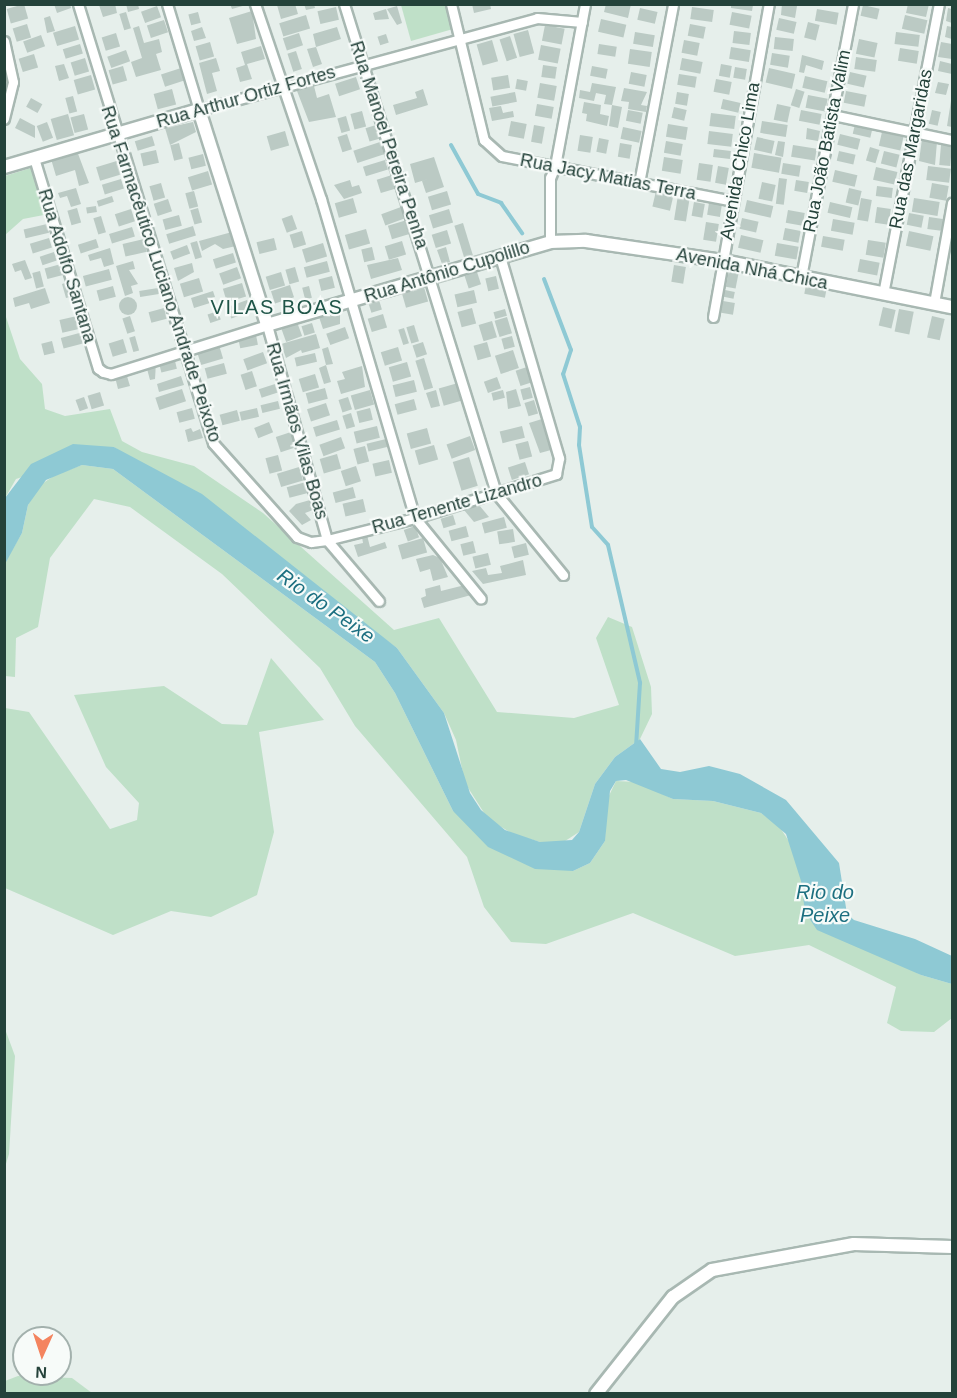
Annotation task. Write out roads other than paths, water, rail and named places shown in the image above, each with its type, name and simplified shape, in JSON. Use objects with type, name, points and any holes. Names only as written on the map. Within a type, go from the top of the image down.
[{"type":"street","name":"Rua Farmacêutico Luciano Andrade Peixoto","points":[[78,4],[115,134],[219,454],[297,537],[311,542]]},
{"type":"street","name":"Rua Irmãos Vilas Boas","points":[[167,4],[267,325],[327,540],[379,601]]},
{"type":"street","points":[[255,4],[353,301],[415,518],[481,599]]},
{"type":"street","name":"Rua Manoel Pereira Penha","points":[[344,4],[431,277],[496,493],[563,575]]},
{"type":"street","name":"Rua Jacy Matias Terra","points":[[452,4],[484,140],[502,156],[733,201]]},
{"type":"street","points":[[550,242],[550,178],[555,166],[585,4]]},
{"type":"street","points":[[639,183],[673,4]]},
{"type":"street","name":"Avenida Chico Lima","points":[[713,317],[769,4]]},
{"type":"street","name":"Rua João Batista Valim","points":[[801,277],[853,4]]},
{"type":"street","name":"Rua das Margaridas","points":[[883,294],[939,4]]},
{"type":"street","name":"Rua Arthur Ortiz Fortes","points":[[4,167],[458,37],[537,18],[582,22]]},
{"type":"street","points":[[4,41],[13,82],[6,114]]},
{"type":"street","points":[[833,116],[952,140]]},
{"type":"street","name":"Rua Adolfo Santana","points":[[34,158],[98,368],[103,372]]},
{"type":"street","points":[[934,303],[952,203]]},
{"type":"street","name":"Avenida Nhá Chica","points":[[550,242],[586,241],[723,261],[952,307]]},
{"type":"street","name":"Rua Antônio Cupolillo","points":[[103,372],[111,374],[267,325],[550,242]]},
{"type":"street","name":"Rua Tenente Lizandro","points":[[311,542],[415,518],[556,474],[559,458],[501,256]]},
{"type":"street","points":[[596,1394],[673,1297],[712,1270],[854,1244],[952,1247]]},
{"type":"water","name":"Rio do Peixe","points":[[73,444],[114,447],[202,494],[397,648],[444,713],[470,793],[481,810],[505,830],[540,842],[572,840],[579,832],[595,784],[615,757],[640,739],[661,769],[680,772],[709,766],[740,774],[786,800],[839,863],[847,914],[854,920],[915,939],[952,956],[952,984],[921,975],[817,930],[805,912],[801,881],[786,834],[761,813],[713,801],[673,799],[626,780],[616,781],[610,791],[605,841],[590,863],[573,871],[535,869],[488,847],[453,811],[395,693],[375,662],[113,469],[82,465],[46,480],[28,505],[22,533],[5,564],[5,498],[31,464]]},
{"type":"waterway","points":[[451,145],[478,194],[501,203],[522,233]]},
{"type":"waterway","points":[[544,279],[571,350],[563,374],[580,427],[579,445],[592,527],[608,545],[640,683],[636,747]]},
{"type":"district","name":"VILAS BOAS","points":[[277,307]]}]
